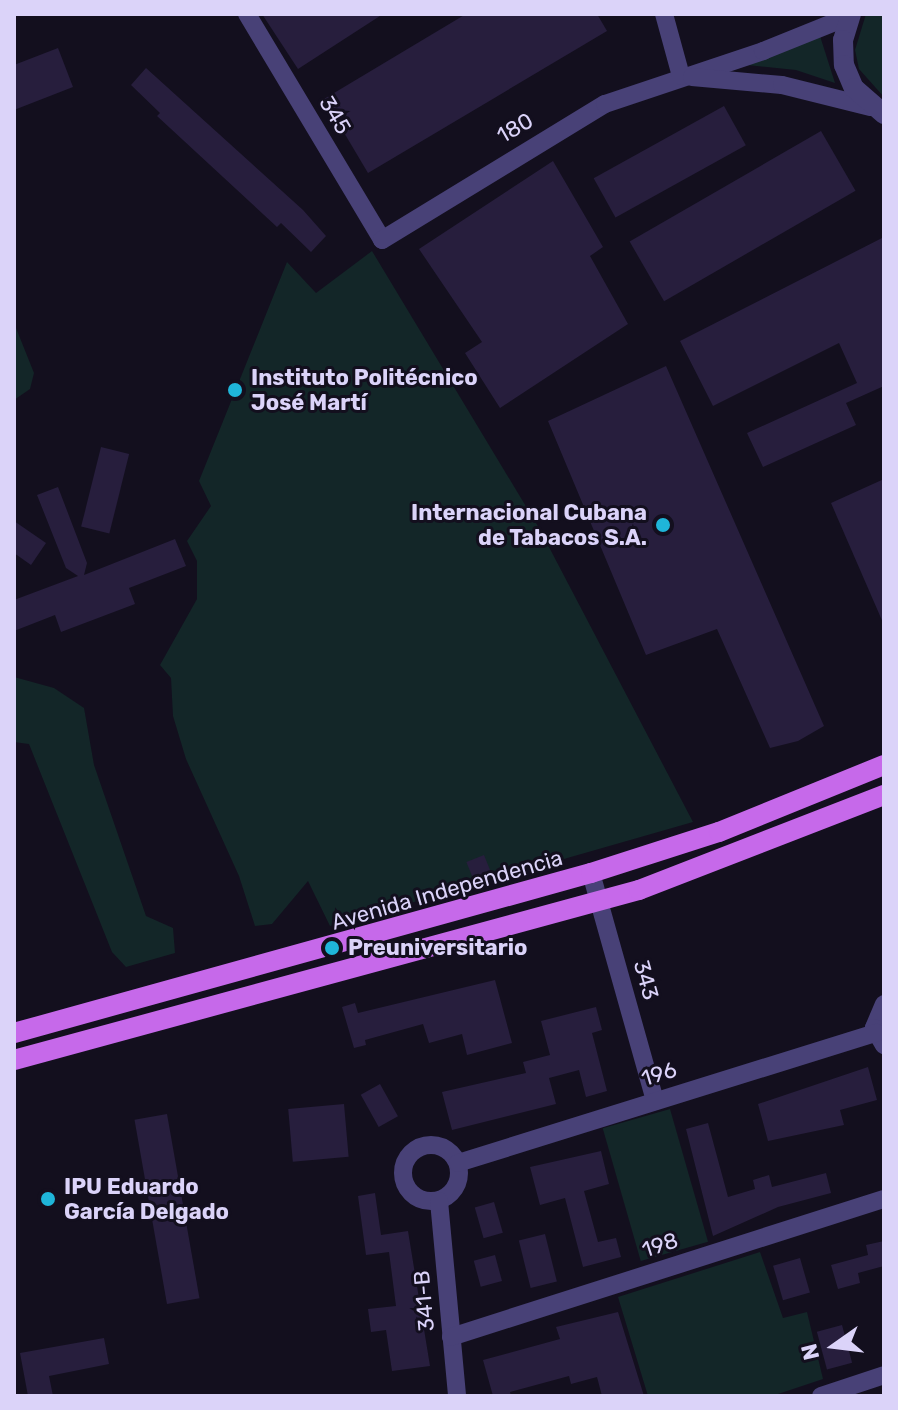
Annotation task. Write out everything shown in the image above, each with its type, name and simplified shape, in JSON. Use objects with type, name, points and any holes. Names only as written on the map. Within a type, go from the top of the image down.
[{"type":"main road","name":"Avenida Independencia","points":[[14,1033],[591,873],[719,832],[884,765]]},
{"type":"main road","points":[[14,1060],[599,902],[731,856],[884,795]]},
{"type":"street","name":"345","points":[[247,14],[382,240]]},
{"type":"street","points":[[664,14],[681,76]]},
{"type":"street","name":"180","points":[[382,240],[605,104],[763,51],[850,15]]},
{"type":"street","points":[[850,15],[843,40],[844,65],[854,88],[877,110]]},
{"type":"street","name":"180","points":[[681,76],[782,85],[877,110]]},
{"type":"street","points":[[719,832],[731,856]]},
{"type":"street","name":"343","points":[[591,873],[655,1101]]},
{"type":"street","name":"196","points":[[458,1163],[655,1101],[880,1039],[875,1019],[884,1004]]},
{"type":"street","points":[[428,1145],[446,1149],[458,1163],[454,1190],[439,1201],[412,1195],[403,1179],[405,1160],[428,1145]]},
{"type":"street","name":"198","points":[[451,1337],[884,1199]]},
{"type":"street","name":"341-B","points":[[439,1201],[457,1396]]},
{"type":"street","points":[[821,1396],[884,1375]]},
{"type":"green space","points":[[866,14],[884,14],[884,97],[859,69],[855,50]]},
{"type":"green space","points":[[820,36],[835,83],[796,70],[747,65]]},
{"type":"green space","points":[[372,251],[539,528],[693,822],[330,926],[308,881],[272,924],[255,926],[239,876],[186,759],[173,716],[171,678],[160,665],[197,599],[197,561],[187,541],[211,506],[199,481],[287,262],[316,293]]},
{"type":"green space","points":[[14,323],[34,373],[30,389],[14,400]]},
{"type":"green space","points":[[14,677],[54,688],[84,708],[94,765],[146,916],[173,928],[175,953],[126,967],[112,952],[29,744],[14,742]]},
{"type":"green space","points":[[670,1109],[708,1242],[641,1261],[603,1128]]},
{"type":"green space","points":[[760,1252],[783,1318],[807,1312],[823,1379],[772,1396],[648,1396],[618,1297]]},
{"type":"building","points":[[262,14],[383,14],[298,69]]},
{"type":"building","points":[[466,14],[597,14],[607,31],[368,173],[324,99]]},
{"type":"building","points":[[58,48],[73,87],[14,110],[14,65]]},
{"type":"building","points":[[146,68],[303,210],[326,236],[311,252],[281,223],[277,227],[157,116],[160,113],[131,85]]},
{"type":"building","points":[[724,106],[746,145],[615,218],[594,178]]},
{"type":"building","points":[[821,131],[856,191],[664,301],[630,242]]},
{"type":"building","points":[[553,161],[603,247],[590,256],[628,324],[500,408],[465,353],[482,342],[419,249]]},
{"type":"building","points":[[884,237],[884,386],[846,403],[856,425],[763,467],[747,433],[857,383],[839,343],[713,406],[680,341]]},
{"type":"building","name":"Internacional Cubana de Tabacos S.A.","points":[[666,366],[824,726],[798,741],[770,748],[717,629],[646,655],[548,421]]},
{"type":"building","points":[[101,447],[129,454],[109,534],[81,527]]},
{"type":"building","points":[[884,479],[884,625],[831,503]]},
{"type":"building","points":[[58,487],[87,563],[84,575],[175,539],[186,566],[129,588],[135,604],[61,632],[55,615],[14,631],[14,600],[78,576],[66,568],[37,495]]},
{"type":"building","points":[[14,521],[46,543],[31,565],[14,553]]},
{"type":"building","points":[[484,855],[491,872],[473,879],[466,862]]},
{"type":"building","points":[[495,980],[512,1043],[467,1055],[462,1034],[429,1043],[423,1024],[365,1040],[366,1045],[354,1048],[342,1007],[355,1003],[358,1013]]},
{"type":"building","points":[[596,1007],[602,1030],[592,1033],[607,1091],[586,1097],[579,1070],[549,1078],[556,1104],[452,1130],[442,1092],[526,1073],[523,1062],[550,1055],[541,1021]]},
{"type":"building","points":[[868,1067],[877,1100],[840,1110],[844,1125],[768,1141],[758,1104]]},
{"type":"building","points":[[380,1084],[398,1116],[379,1127],[361,1095]]},
{"type":"building","points":[[344,1104],[349,1157],[293,1162],[288,1109]]},
{"type":"building","points":[[167,1114],[199,1298],[167,1304],[135,1120]]},
{"type":"building","points":[[708,1123],[728,1197],[755,1189],[753,1180],[769,1175],[772,1187],[826,1173],[831,1193],[778,1207],[713,1236],[686,1129]]},
{"type":"building","points":[[601,1151],[609,1184],[584,1191],[598,1242],[616,1238],[621,1257],[583,1267],[565,1198],[540,1205],[530,1167]]},
{"type":"building","points":[[375,1193],[381,1235],[408,1231],[430,1366],[392,1371],[386,1330],[371,1332],[368,1309],[396,1306],[389,1252],[366,1255],[358,1196]]},
{"type":"building","points":[[494,1202],[503,1233],[484,1238],[475,1208]]},
{"type":"building","points":[[545,1234],[557,1282],[531,1288],[519,1241]]},
{"type":"building","points":[[884,1241],[884,1266],[858,1273],[860,1283],[838,1289],[831,1265],[868,1255],[866,1245]]},
{"type":"building","points":[[495,1255],[502,1281],[481,1287],[474,1261]]},
{"type":"building","points":[[800,1258],[810,1293],[783,1300],[773,1266]]},
{"type":"building","points":[[618,1312],[644,1396],[602,1396],[597,1377],[571,1384],[569,1376],[510,1392],[511,1396],[493,1396],[483,1360],[560,1339],[556,1327]]},
{"type":"building","points":[[842,1325],[852,1363],[827,1369],[817,1332]]},
{"type":"building","points":[[104,1338],[109,1364],[49,1376],[53,1396],[28,1396],[20,1353]]},
{"type":"place","name":"Instituto Politécnico José Martí","points":[[235,390]]},
{"type":"place","name":"Internacional Cubana de Tabacos S.A.","points":[[663,525]]},
{"type":"place","name":"Preuniversitario","points":[[332,948]]},
{"type":"place","name":"IPU Eduardo García Delgado","points":[[48,1199]]}]
